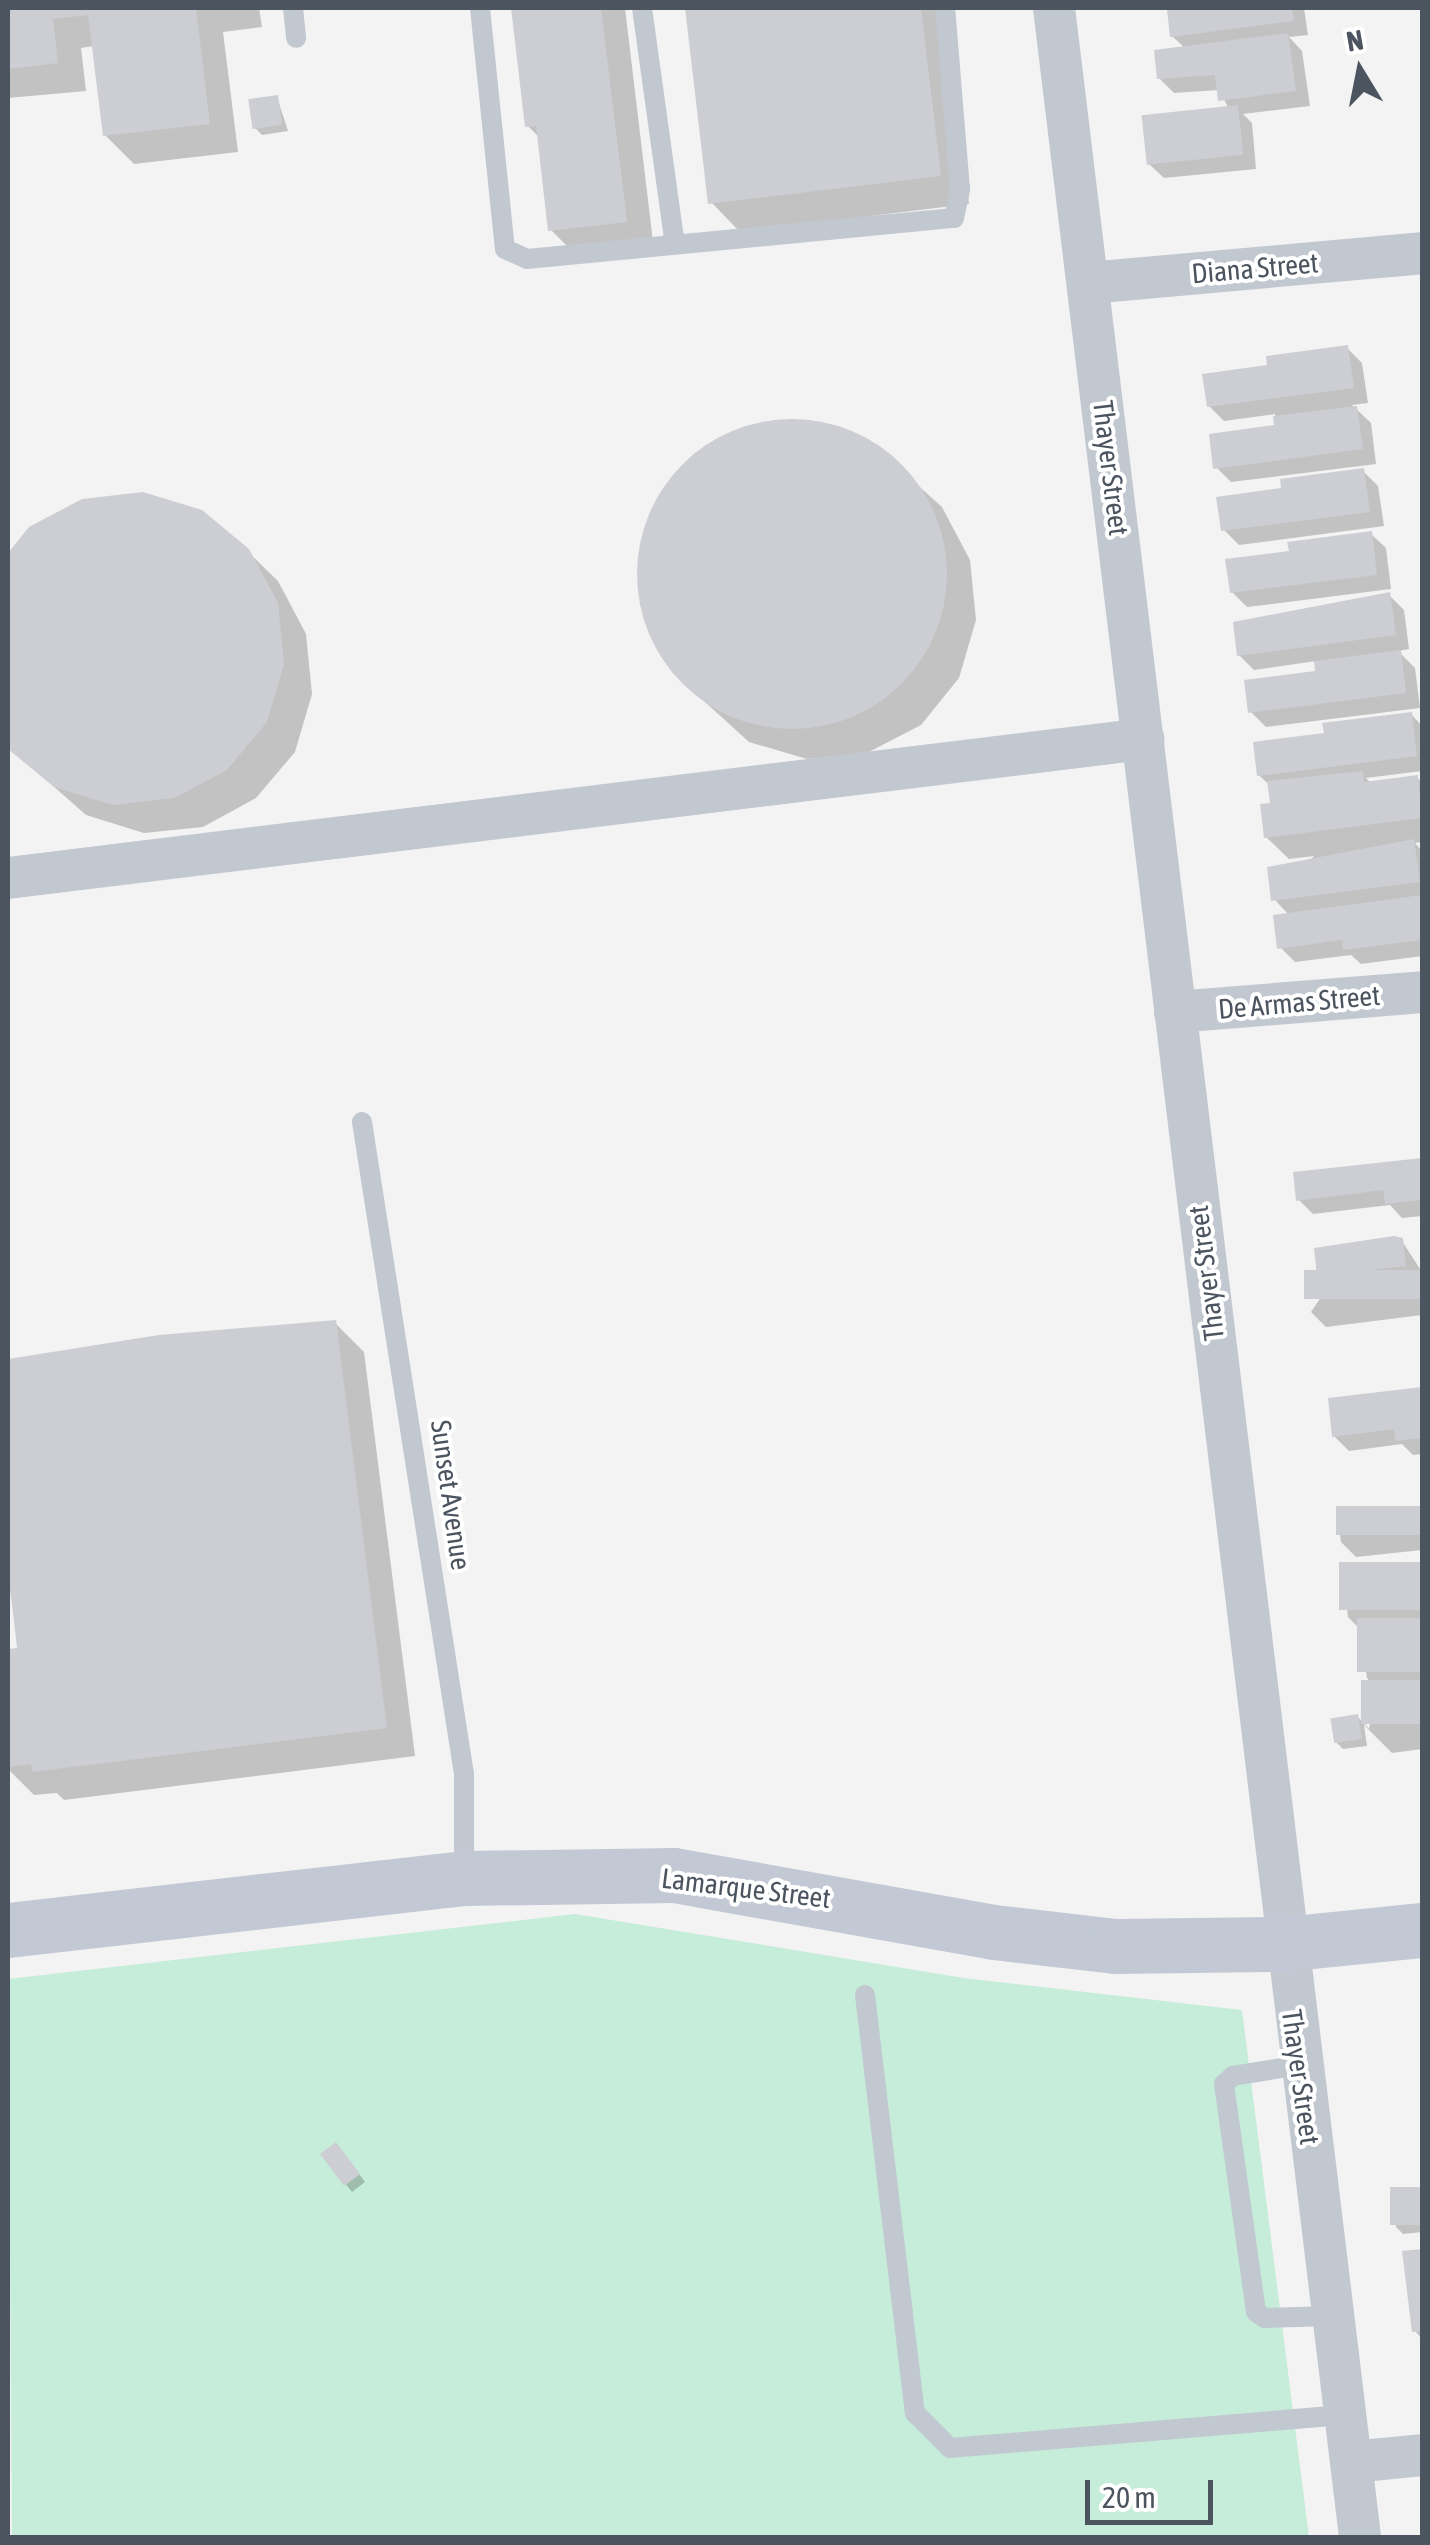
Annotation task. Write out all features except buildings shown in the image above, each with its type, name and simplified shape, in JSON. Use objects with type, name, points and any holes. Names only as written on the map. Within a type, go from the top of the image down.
[{"type":"street","name":"Thayer Street","points":[[1054,8],[1144,739],[1283,1944],[1360,2538]]},
{"type":"street","name":"Diana Street","points":[[1088,283],[1422,253]]},
{"type":"street","points":[[8,878],[1144,739]]},
{"type":"street","name":"De Armas Street","points":[[1175,1012],[1422,992]]},
{"type":"street","name":"Lamarque Street","points":[[8,1930],[464,1878],[674,1875],[994,1932],[1114,1946],[1283,1944],[1422,1930]]},
{"type":"street","points":[[1352,2462],[1422,2455]]},
{"type":"lane","points":[[293,8],[296,38]]},
{"type":"lane","points":[[480,8],[505,249],[527,259],[954,218],[960,189],[945,8]]},
{"type":"lane","points":[[642,8],[675,245]]},
{"type":"lane","name":"Sunset Avenue","points":[[362,1122],[464,1774],[464,1878]]},
{"type":"lane","points":[[865,1995],[915,2412],[950,2448],[1346,2415]]},
{"type":"lane","points":[[1300,2065],[1234,2076],[1224,2084],[1256,2312],[1265,2318],[1333,2316]]},
{"type":"green space","points":[[575,1914],[964,1978],[1242,2010],[1309,2537],[12,2537],[8,1979]]}]
